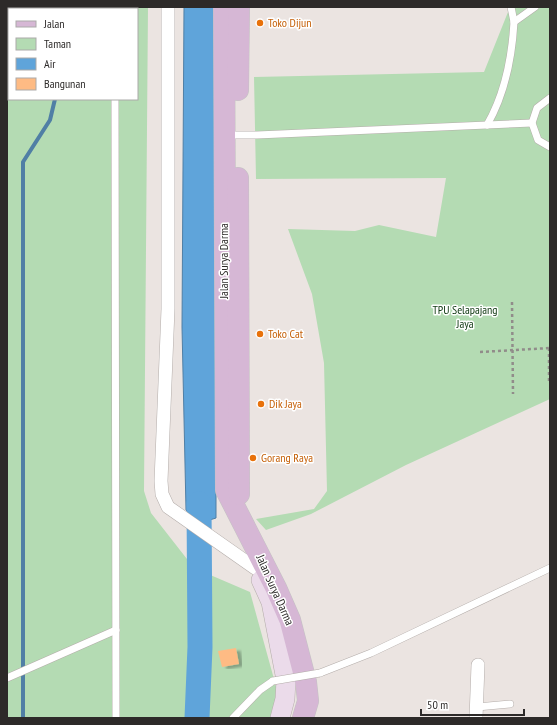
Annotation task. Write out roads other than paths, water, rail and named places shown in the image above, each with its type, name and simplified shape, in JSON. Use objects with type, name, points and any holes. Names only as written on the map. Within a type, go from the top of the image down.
[{"type":"main road","name":"Jalan Surya Darma","points":[[224,7],[231,135],[240,455],[238,512],[290,620],[306,682],[308,701],[303,718]]},
{"type":"main road","name":"Jalan Surya Darma","points":[[231,135],[239,7]]},
{"type":"main road","points":[[238,512],[238,537],[271,602],[286,680],[285,699],[280,718]]},
{"type":"street","points":[[168,7],[168,309],[160,481],[162,494],[168,507],[255,568]]},
{"type":"street","points":[[476,713],[478,665]]},
{"type":"lane","points":[[487,125],[495,111],[506,80],[514,22],[511,7]]},
{"type":"lane","points":[[514,22],[535,7]]},
{"type":"lane","points":[[550,98],[537,108],[532,123],[538,140],[550,147]]},
{"type":"lane","points":[[115,100],[116,718]]},
{"type":"lane","points":[[231,135],[532,123]]},
{"type":"lane","points":[[233,718],[260,690],[274,681],[320,673],[371,654],[550,568]]},
{"type":"lane","points":[[7,678],[116,630]]},
{"type":"lane","points":[[476,713],[510,704]]},
{"type":"water","points":[[184,7],[216,7],[216,518],[200,523],[186,510],[182,327]]},
{"type":"waterway","points":[[23,718],[23,162],[50,120],[55,100]]},
{"type":"waterway","points":[[197,718],[200,647],[199,504]]},
{"type":"place","name":"Toko Dijun","points":[[260,23]]},
{"type":"place","name":"Toko Cat","points":[[260,334]]},
{"type":"place","name":"Dik Jaya","points":[[261,404]]},
{"type":"place","name":"Gorang Raya","points":[[253,458]]},
{"type":"park label","name":"TPU Selapajang Jaya","points":[[465,317]]}]
